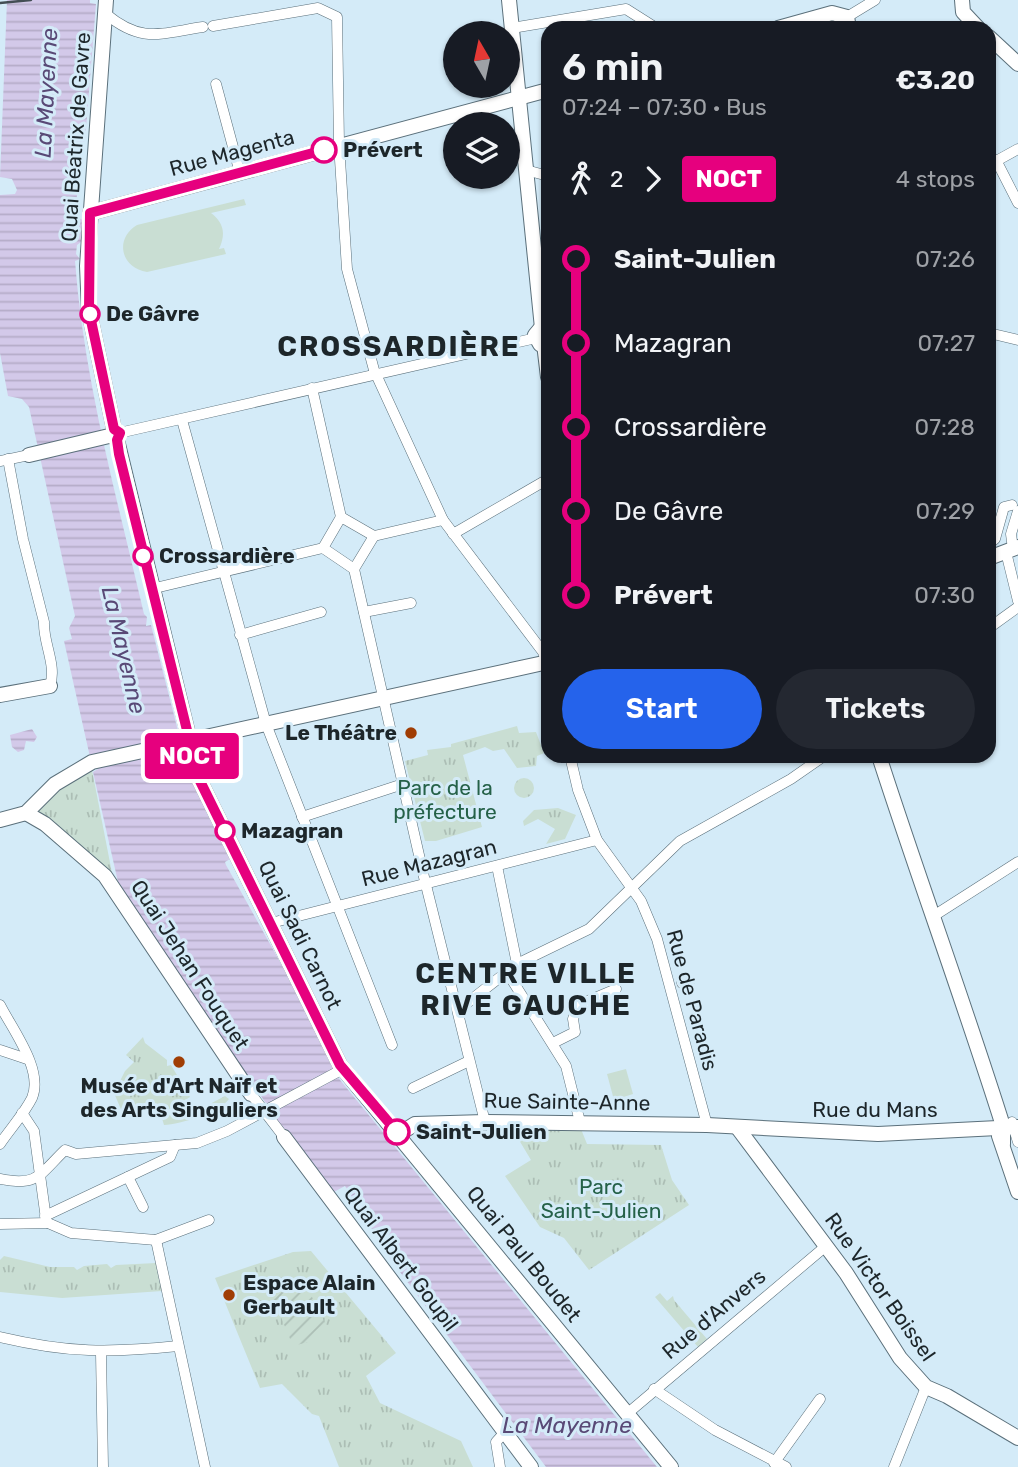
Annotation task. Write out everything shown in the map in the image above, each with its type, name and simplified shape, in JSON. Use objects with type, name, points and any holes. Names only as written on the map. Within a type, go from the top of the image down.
[{"type":"street","points":[[509,0],[511,21]]},
{"type":"street","points":[[849,21],[875,0]]},
{"type":"street","points":[[962,0],[963,12],[971,21]]},
{"type":"street","points":[[106,7],[126,30],[143,35],[318,8],[337,17],[339,146],[347,270],[376,375],[443,520],[541,649]]},
{"type":"street","name":"Quai Béatrix de Gavre","points":[[106,7],[90,213],[89,311],[115,435],[188,741]]},
{"type":"street","points":[[550,21],[626,9],[645,21]]},
{"type":"street","points":[[803,21],[832,13],[846,21]]},
{"type":"street","points":[[520,26],[541,22]]},
{"type":"street","points":[[996,44],[1018,64]]},
{"type":"street","points":[[216,84],[240,173]]},
{"type":"street","name":"Rue Magenta","points":[[520,98],[541,92]]},
{"type":"street","points":[[519,98],[541,317]]},
{"type":"street","name":"Rue Magenta","points":[[90,213],[519,98]]},
{"type":"street","points":[[996,160],[1018,149]]},
{"type":"street","points":[[996,167],[1018,203]]},
{"type":"street","points":[[526,170],[541,174]]},
{"type":"street","points":[[996,335],[1018,340]]},
{"type":"street","points":[[0,695],[50,681],[43,633],[44,622],[4,460],[541,337]]},
{"type":"street","points":[[151,589],[323,548],[341,517],[312,388]]},
{"type":"street","points":[[182,419],[198,486],[266,724],[392,1045]]},
{"type":"street","points":[[453,534],[541,483]]},
{"type":"street","points":[[996,535],[1004,507],[1015,508],[1011,534],[1018,601]]},
{"type":"street","points":[[341,517],[374,536],[443,520]]},
{"type":"street","points":[[354,569],[374,536]]},
{"type":"street","points":[[323,548],[354,569],[485,1122]]},
{"type":"street","points":[[364,612],[411,603]]},
{"type":"street","points":[[996,623],[1018,607]]},
{"type":"street","points":[[240,635],[321,612]]},
{"type":"street","points":[[0,820],[26,813],[55,784],[92,762],[541,663]]},
{"type":"street","name":"Quai Sadi Carnot","points":[[188,741],[199,779],[343,1069]]},
{"type":"street","name":"Rue de Paradis","points":[[572,763],[580,797],[597,840],[632,888],[657,939],[706,1125]]},
{"type":"street","points":[[458,1010],[517,964],[589,929],[680,841],[791,779],[814,763]]},
{"type":"street","points":[[881,763],[951,975],[1007,1124],[1018,1192]]},
{"type":"street","points":[[302,817],[403,784]]},
{"type":"street","name":"Quai Jehan Fouquet","points":[[26,813],[45,824],[105,876],[263,1112]]},
{"type":"street","name":"Rue Mazagran","points":[[271,923],[427,886],[597,840]]},
{"type":"street","points":[[932,917],[1018,862]]},
{"type":"street","points":[[497,866],[517,964]]},
{"type":"street","points":[[507,972],[566,1066],[580,1122]]},
{"type":"street","points":[[670,987],[682,983]]},
{"type":"street","points":[[553,1043],[575,1032],[573,1019],[578,1005],[615,989]]},
{"type":"street","points":[[0,1006],[32,1069],[33,1093],[0,1144]]},
{"type":"street","points":[[0,1050],[27,1059]]},
{"type":"street","points":[[413,1088],[469,1061]]},
{"type":"street","points":[[0,1179],[15,1182],[39,1178],[65,1150],[76,1154],[197,1143],[263,1112],[343,1069]]},
{"type":"street","name":"Quai Paul Boudet","points":[[343,1069],[400,1134],[671,1467]]},
{"type":"street","name":"Quai Albert Goupil","points":[[263,1112],[531,1467]]},
{"type":"street","points":[[22,1113],[34,1130],[46,1219],[60,1231],[156,1240],[209,1220]]},
{"type":"street","name":"Rue Sainte-Anne","points":[[400,1134],[415,1124],[485,1122],[737,1127]]},
{"type":"street","name":"Rue du Mans","points":[[737,1127],[878,1134],[1007,1124]]},
{"type":"street","name":"Rue Victor Boissel","points":[[737,1127],[869,1306],[901,1357],[926,1387],[947,1396],[1018,1438]]},
{"type":"street","points":[[0,1224],[46,1219],[170,1157],[175,1146]]},
{"type":"street","points":[[128,1177],[143,1208]]},
{"type":"street","points":[[156,1240],[205,1467]]},
{"type":"street","name":"Rue d'Anvers","points":[[628,1413],[826,1246]]},
{"type":"street","points":[[0,1338],[48,1348],[101,1353],[178,1346]]},
{"type":"street","points":[[101,1353],[103,1467]]},
{"type":"street","points":[[894,1467],[926,1387]]},
{"type":"street","points":[[654,1389],[680,1409],[774,1463],[786,1467]]},
{"type":"street","points":[[774,1463],[820,1399]]},
{"type":"street","points":[[500,1467],[496,1441],[505,1432]]},
{"type":"green space","points":[[244,199],[246,205],[211,213],[221,225],[223,238],[219,249],[224,248],[226,254],[147,272],[131,265],[126,259],[123,245],[125,238],[137,225]]},
{"type":"green space","name":"Parc de la préfecture","points":[[517,726],[519,733],[536,732],[541,754],[537,756],[536,766],[517,768],[504,749],[493,751],[485,747],[463,755],[482,827],[436,841],[425,841],[405,761],[428,755],[427,750],[451,747],[451,744]]},
{"type":"green space","points":[[92,770],[112,873],[37,811],[58,787]]},
{"type":"green space","points":[[524,778],[531,781],[534,788],[531,795],[524,798],[517,795],[514,788],[517,781]]},
{"type":"green space","points":[[558,808],[576,815],[565,839],[546,844],[555,829],[538,819],[524,826],[523,821],[534,810]]},
{"type":"green space","points":[[143,1037],[145,1043],[167,1060],[167,1066],[171,1065],[190,1097],[170,1109],[123,1114],[114,1093],[125,1071],[134,1062],[126,1055]]},
{"type":"green space","points":[[626,1069],[633,1094],[614,1100],[607,1074]]},
{"type":"green space","points":[[225,1096],[229,1099],[209,1113],[164,1125],[161,1115],[208,1105]]},
{"type":"green space","name":"Parc Saint-Julien","points":[[581,1129],[587,1144],[661,1145],[672,1180],[689,1205],[589,1270],[564,1238],[540,1227],[505,1176],[531,1160],[519,1140],[524,1130]]},
{"type":"green space","points":[[311,1251],[396,1353],[366,1376],[380,1403],[461,1441],[473,1467],[339,1467],[319,1416],[312,1414],[282,1384],[260,1388],[215,1278],[293,1252]]},
{"type":"green space","points":[[4,1256],[50,1267],[74,1267],[77,1270],[84,1266],[107,1264],[111,1268],[116,1265],[156,1263],[162,1291],[62,1298],[0,1292],[0,1260]]},
{"type":"green space","points":[[286,1276],[290,1283],[306,1285],[326,1325],[324,1334],[316,1340],[293,1346],[266,1281]]},
{"type":"green space","points":[[660,1293],[667,1301],[673,1296],[707,1339],[698,1347],[655,1297]]},
{"type":"water","name":"La Mayenne","points":[[7,0],[90,0],[90,3],[96,4],[85,141],[82,142],[75,216],[83,220],[81,242],[77,245],[76,254],[80,259],[75,261],[79,306],[94,395],[144,614],[147,617],[146,626],[151,625],[190,778],[230,859],[225,862],[226,865],[289,978],[336,1075],[657,1467],[546,1467],[391,1260],[345,1186],[332,1193],[273,1115],[274,1109],[265,1102],[118,882],[93,772],[98,769],[90,757],[64,641],[72,639],[69,628],[75,616],[29,407],[22,399],[8,396],[0,353],[0,195],[15,194],[17,190],[12,179],[0,177]]},
{"type":"water","points":[[32,729],[37,737],[34,742],[26,741],[24,750],[18,752],[12,747],[10,735]]},
{"type":"railway","points":[[0,3],[31,0]]},
{"type":"bus line","name":"NOCT","points":[[324,150],[90,213],[87,266],[89,311],[114,429],[120,433],[117,440],[118,450],[199,779],[340,1065],[397,1132]]},
{"type":"place","name":"Prévert","points":[[324,150]]},
{"type":"place","name":"De Gâvre","points":[[90,314]]},
{"type":"place","name":"Crossardière","points":[[143,556]]},
{"type":"place","name":"Le Théâtre","points":[[411,733]]},
{"type":"place","name":"Mazagran","points":[[225,831]]},
{"type":"place","name":"Musée d'Art Naïf et des Arts Singuliers","points":[[179,1062]]},
{"type":"place","name":"Saint-Julien","points":[[397,1132]]},
{"type":"place","name":"Espace Alain Gerbault","points":[[229,1295]]},
{"type":"district","name":"CROSSARDIÈRE","points":[[399,346]]},
{"type":"district","name":"CENTRE VILLE RIVE GAUCHE","points":[[526,989]]}]
